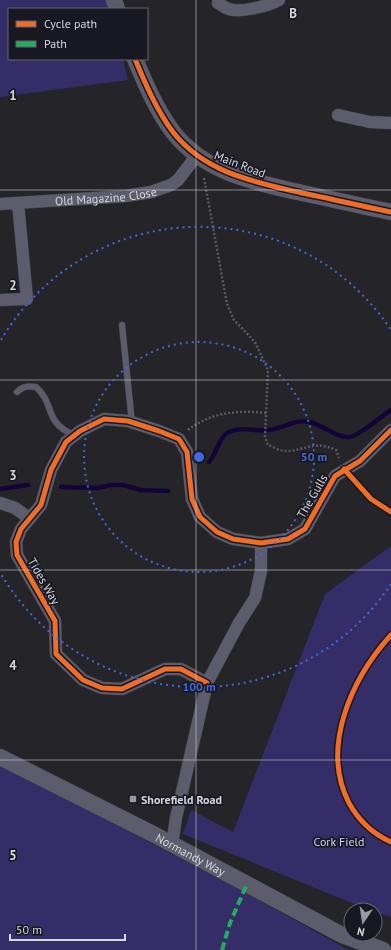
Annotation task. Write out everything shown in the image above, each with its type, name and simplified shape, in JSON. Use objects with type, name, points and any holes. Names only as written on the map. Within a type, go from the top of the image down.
[{"type":"street","points":[[218,3],[230,10],[250,9],[271,5],[279,0]]},
{"type":"street","name":"Main Road","points":[[135,60],[173,132],[199,157],[214,166],[250,181],[391,212]]},
{"type":"street","points":[[338,116],[370,122],[391,123]]},
{"type":"street","name":"Old Magazine Close","points":[[0,204],[126,196],[150,192],[175,182],[199,157]]},
{"type":"street","points":[[0,300],[27,299],[18,203]]},
{"type":"street","name":"Tides Way","points":[[179,439],[132,423],[104,419],[74,435],[66,442],[51,470],[41,505],[21,529],[16,542],[17,555],[55,620],[56,654],[83,680],[102,688],[122,689],[165,669],[181,669],[207,683]]},
{"type":"street","name":"The Gulls","points":[[261,543],[288,539],[305,529],[335,476],[344,469],[360,461],[391,430]]},
{"type":"street","points":[[172,845],[176,818],[207,683],[239,623],[255,598],[261,571],[261,543],[233,539],[217,532],[200,517],[192,499],[187,452],[179,439]]},
{"type":"street","points":[[0,504],[15,508],[29,518]]},
{"type":"street","name":"Normandy Way","points":[[0,757],[172,845],[342,935],[382,950]]},
{"type":"lane","points":[[122,325],[132,423]]},
{"type":"lane","points":[[17,392],[22,388],[29,386],[36,387],[45,398],[56,424],[62,430],[74,435]]},
{"type":"path","points":[[199,157],[227,304],[234,320],[254,342],[268,370],[267,413],[265,425],[265,437],[268,445],[280,450],[293,450],[319,444],[330,447],[336,450],[344,469]]},
{"type":"path","points":[[179,439],[195,425],[223,414],[238,411],[267,413]]},
{"type":"green space","points":[[0,0],[108,0],[110,8],[8,8],[8,60],[123,60],[128,80],[0,97]]},
{"type":"green space","name":"Cork Field","points":[[391,546],[391,917],[383,914],[383,902],[349,902],[183,834],[191,810],[233,832],[325,594]]},
{"type":"green space","points":[[0,764],[235,887],[349,950],[0,950]]},
{"type":"waterway","points":[[209,462],[223,437],[231,431],[241,429],[268,430],[305,421],[340,436],[350,437],[355,436],[391,410]]},
{"type":"waterway","points":[[0,489],[28,485]]},
{"type":"waterway","points":[[61,487],[98,488],[110,485],[123,485],[141,490],[168,491]]},
{"type":"marked path","points":[[222,950],[230,923],[247,884]]},
{"type":"cycle path","points":[[135,60],[152,97],[173,132],[186,146],[215,166],[232,174],[266,185],[391,212]]},
{"type":"cycle path","points":[[207,683],[181,669],[165,669],[122,689],[102,688],[83,680],[56,654],[55,621],[17,555],[16,542],[21,529],[41,505],[51,470],[66,442],[80,431],[104,419],[128,421],[179,439],[187,452],[192,499],[200,517],[217,532],[233,539],[261,543],[288,539],[305,529],[335,476],[360,461],[391,430]]},
{"type":"cycle path","points":[[344,469],[371,499],[391,512]]},
{"type":"cycle path","points":[[391,635],[377,652],[353,692],[344,714],[339,737],[338,759],[341,781],[353,810],[372,831],[391,842]]},
{"type":"place","name":"Shorefield Road","points":[[133,799]]}]
